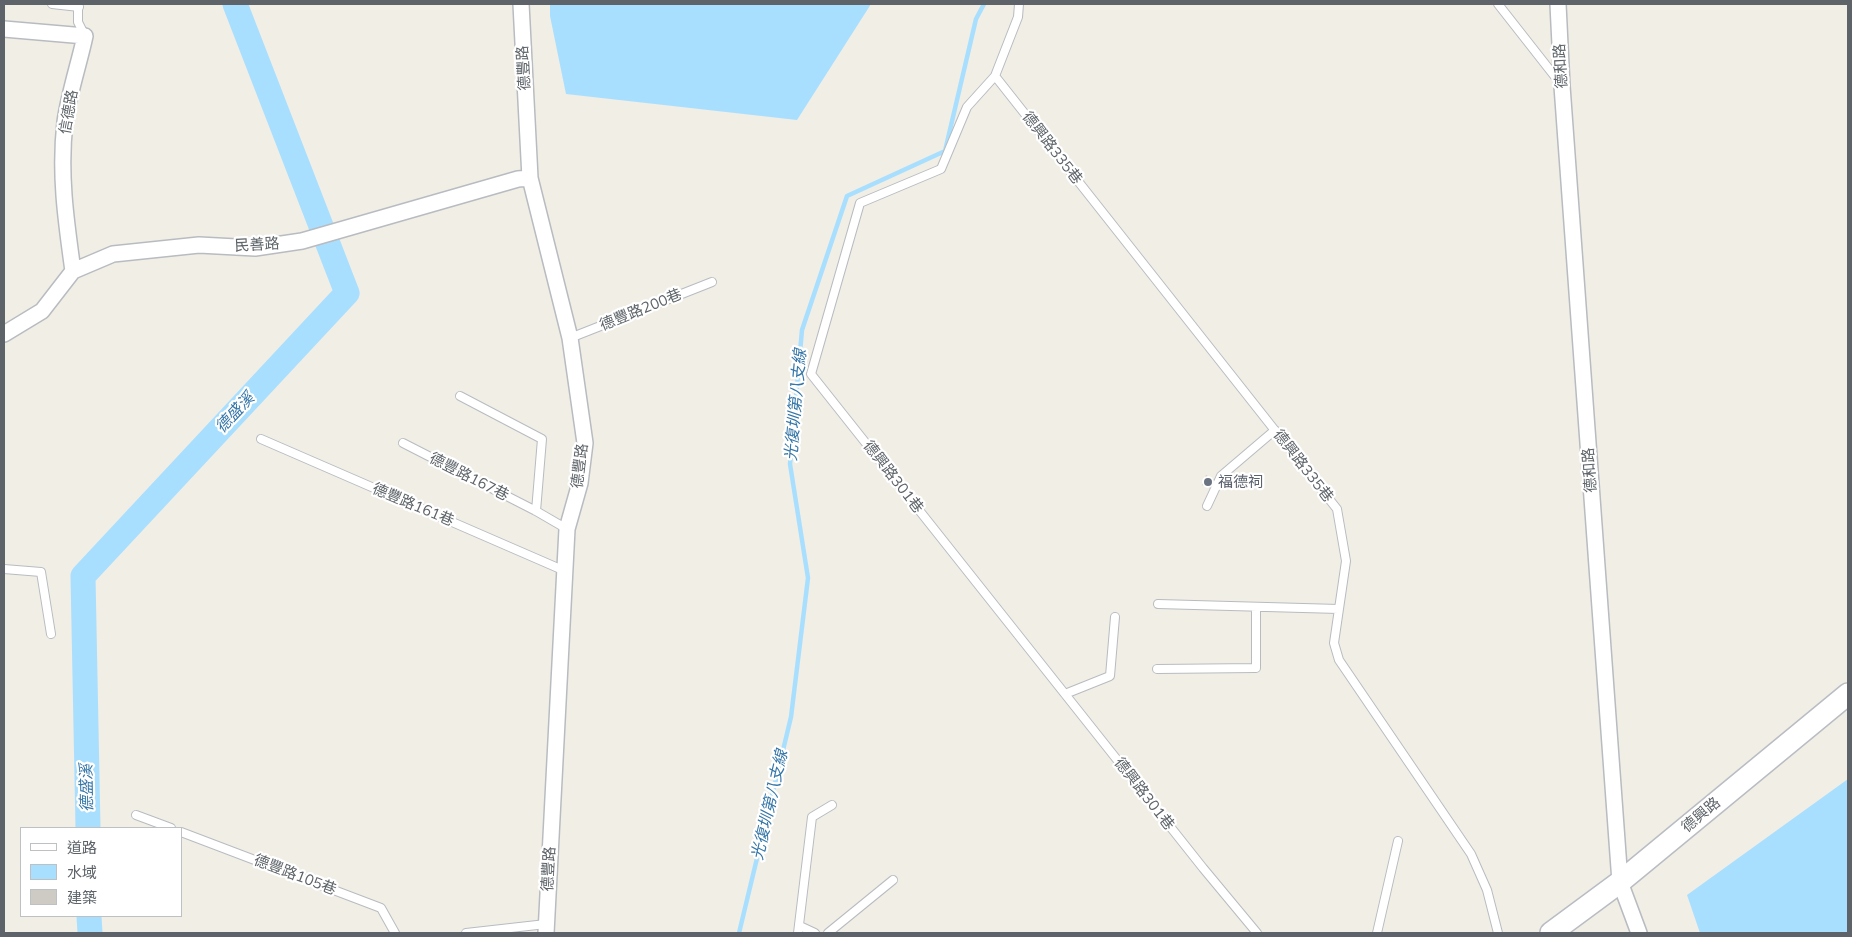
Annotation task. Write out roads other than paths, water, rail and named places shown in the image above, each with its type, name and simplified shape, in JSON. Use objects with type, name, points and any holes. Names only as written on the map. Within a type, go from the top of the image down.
[{"type":"main road","name":"德興路","points":[[1551,933],[1620,882],[1848,694]]},
{"type":"street","name":"德豐路","points":[[521,4],[530,178],[570,338],[585,442],[580,483],[567,529],[546,929]]},
{"type":"street","name":"德和路","points":[[1558,4],[1562,86],[1620,882],[1639,933]]},
{"type":"street","points":[[4,30],[85,36]]},
{"type":"street","name":"信德路","points":[[73,271],[63,201],[62,156],[66,120],[85,36]]},
{"type":"street","name":"民善路","points":[[4,334],[42,311],[73,271],[113,254],[200,245],[255,248],[311,239],[518,179],[530,178]]},
{"type":"lane","points":[[52,4],[78,5],[78,22],[85,36]]},
{"type":"lane","name":"德興路301巷","points":[[1019,4],[1018,17],[995,76],[967,107],[941,169],[860,203],[811,374],[1203,868],[1257,933]]},
{"type":"lane","points":[[1498,4],[1562,86]]},
{"type":"lane","name":"德興路335巷","points":[[995,76],[1337,509],[1346,561],[1334,643],[1339,660],[1470,854],[1487,890],[1498,933]]},
{"type":"lane","name":"德豐路200巷","points":[[570,338],[712,282]]},
{"type":"lane","points":[[460,396],[542,439],[536,511]]},
{"type":"lane","points":[[1207,506],[1221,476],[1274,430]]},
{"type":"lane","name":"德豐路161巷","points":[[261,440],[565,571]]},
{"type":"lane","name":"德豐路167巷","points":[[402,443],[536,511],[567,529]]},
{"type":"lane","points":[[4,569],[41,572],[51,634]]},
{"type":"lane","points":[[1158,604],[1339,609]]},
{"type":"lane","points":[[1156,669],[1256,668],[1256,607]]},
{"type":"lane","points":[[1065,694],[1110,676],[1115,617]]},
{"type":"lane","points":[[815,933],[799,930],[812,817],[832,805]]},
{"type":"lane","points":[[136,815],[168,827]]},
{"type":"lane","name":"德豐路105巷","points":[[182,832],[382,908],[395,933]]},
{"type":"lane","points":[[1377,933],[1398,841]]},
{"type":"lane","points":[[828,933],[893,880]]},
{"type":"lane","points":[[466,933],[546,929]]},
{"type":"water","points":[[550,4],[871,4],[797,120],[566,94],[550,16]]},
{"type":"water","points":[[1848,779],[1848,933],[1700,933],[1687,895]]},
{"type":"waterway","name":"德盛溪","points":[[88,827],[83,576],[347,293],[235,4]]},
{"type":"waterway","name":"光復圳第八支線","points":[[739,933],[791,717],[808,578],[790,464],[802,330],[847,196],[945,151],[976,19],[984,4]]},
{"type":"waterway","name":"德盛溪","points":[[89,917],[90,933]]},
{"type":"place","name":"福德祠","points":[[1208,482]]}]
